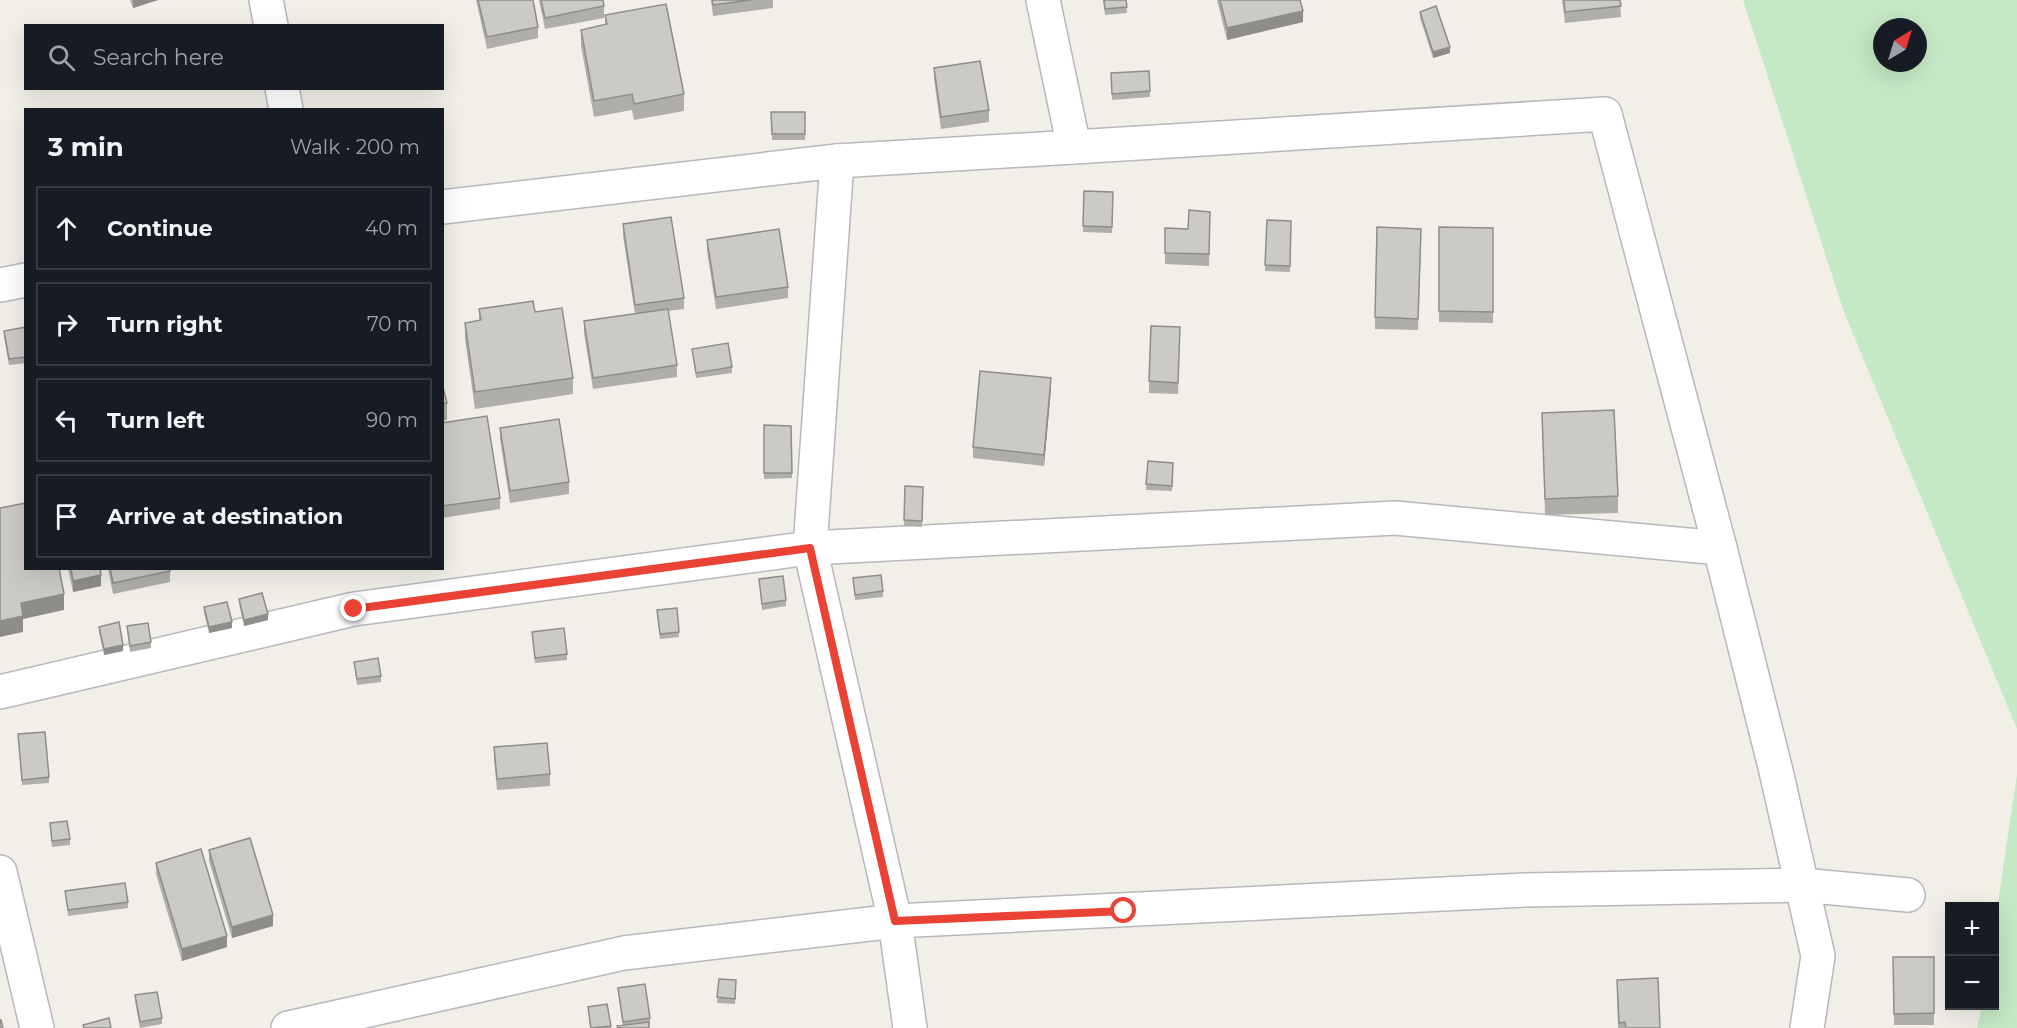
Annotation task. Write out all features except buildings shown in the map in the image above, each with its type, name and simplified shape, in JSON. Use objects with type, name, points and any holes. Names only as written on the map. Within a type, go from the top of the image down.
[{"type":"street","points":[[1043,0],[1074,147]]},
{"type":"street","points":[[282,90],[286,108]]},
{"type":"street","points":[[444,207],[837,161],[1605,114],[1720,548],[1776,771],[1818,956],[1807,1028]]},
{"type":"street","points":[[837,161],[810,548],[895,921],[910,1028]]},
{"type":"street","points":[[0,285],[24,280]]},
{"type":"street","points":[[0,692],[354,609],[810,548],[1395,518],[1720,548]]},
{"type":"street","points":[[0,873],[37,1028]]},
{"type":"street","points":[[288,1028],[624,953],[895,921],[1525,890],[1802,885],[1908,895]]},
{"type":"green space","points":[[1743,0],[2017,0],[2017,729],[1844,312]]},
{"type":"green space","points":[[2017,774],[2017,1028],[1977,1028],[1981,1010],[1999,1010],[1998,902]]},
{"type":"route","points":[[354,609],[810,548],[895,921],[1124,911]]}]
